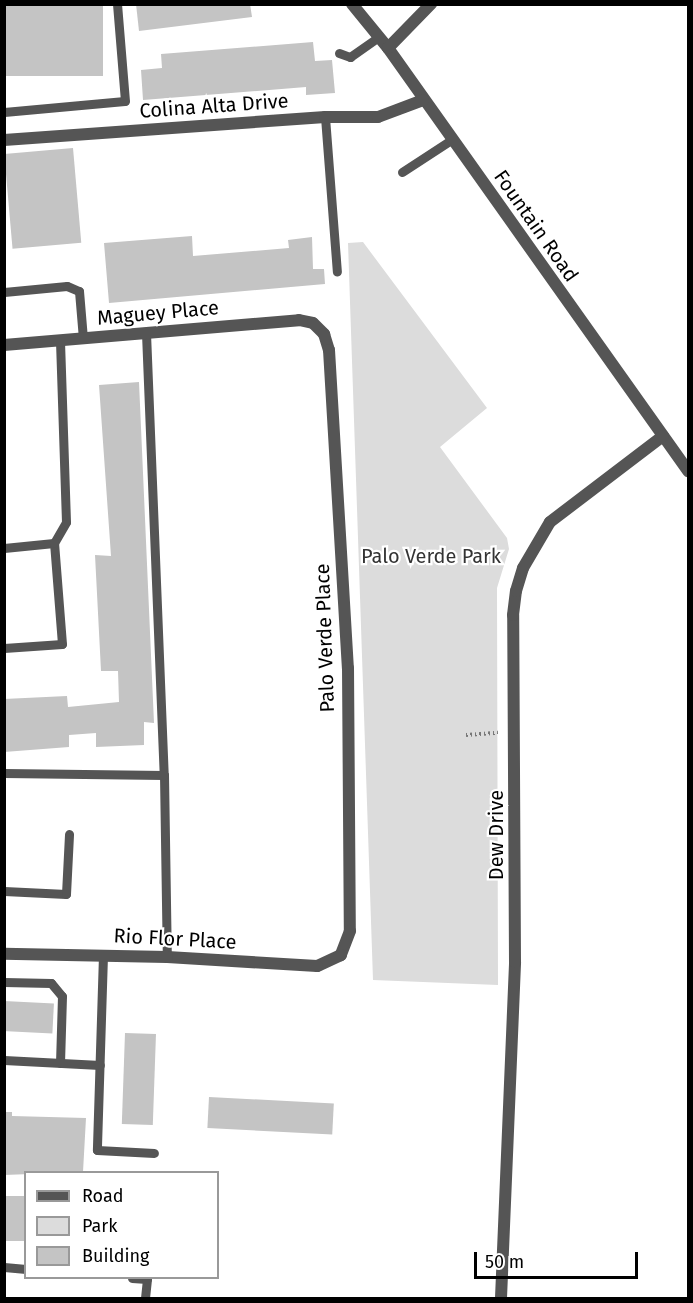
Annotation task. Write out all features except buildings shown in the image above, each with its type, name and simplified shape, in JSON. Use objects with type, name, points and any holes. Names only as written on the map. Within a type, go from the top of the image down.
[{"type":"street","name":"Fountain Road","points":[[352,4],[388,48],[451,140],[688,471]]},
{"type":"street","points":[[388,48],[431,4]]},
{"type":"street","name":"Colina Alta Drive","points":[[4,140],[325,117],[378,117],[423,100]]},
{"type":"street","name":"Maguey Place","points":[[4,345],[300,320],[314,323]]},
{"type":"street","name":"Palo Verde Place","points":[[314,323],[324,334],[329,350],[348,668],[350,931],[340,955]]},
{"type":"street","name":"Dew Drive","points":[[501,1299],[515,962],[513,615],[523,568],[534,546],[568,505],[663,436]]},
{"type":"street","name":"Rio Flor Place","points":[[4,954],[167,957],[317,966],[340,955]]},
{"type":"lane","points":[[4,112],[125,101],[117,4]]},
{"type":"lane","points":[[339,53],[350,57],[379,37]]},
{"type":"lane","points":[[325,117],[337,272]]},
{"type":"lane","points":[[402,172],[451,140]]},
{"type":"lane","points":[[4,292],[67,285],[79,291],[83,339]]},
{"type":"lane","points":[[146,333],[164,775],[167,957]]},
{"type":"lane","points":[[4,640],[5,648],[62,644],[54,543],[66,522],[60,341]]},
{"type":"lane","points":[[4,548],[54,543]]},
{"type":"lane","points":[[4,773],[164,775]]},
{"type":"lane","points":[[4,891],[66,894],[69,834]]},
{"type":"lane","points":[[103,955],[98,1150],[154,1153]]},
{"type":"lane","points":[[4,982],[51,983],[62,996],[60,1063]]},
{"type":"lane","points":[[4,1060],[100,1065]]},
{"type":"lane","points":[[4,1267],[24,1269]]},
{"type":"lane","points":[[145,1299],[147,1279]]},
{"type":"path","points":[[466,735],[515,732]]},
{"type":"green space","name":"Palo Verde Park","points":[[363,242],[487,408],[440,447],[507,538],[509,549],[497,588],[498,985],[373,980],[348,243]]}]
